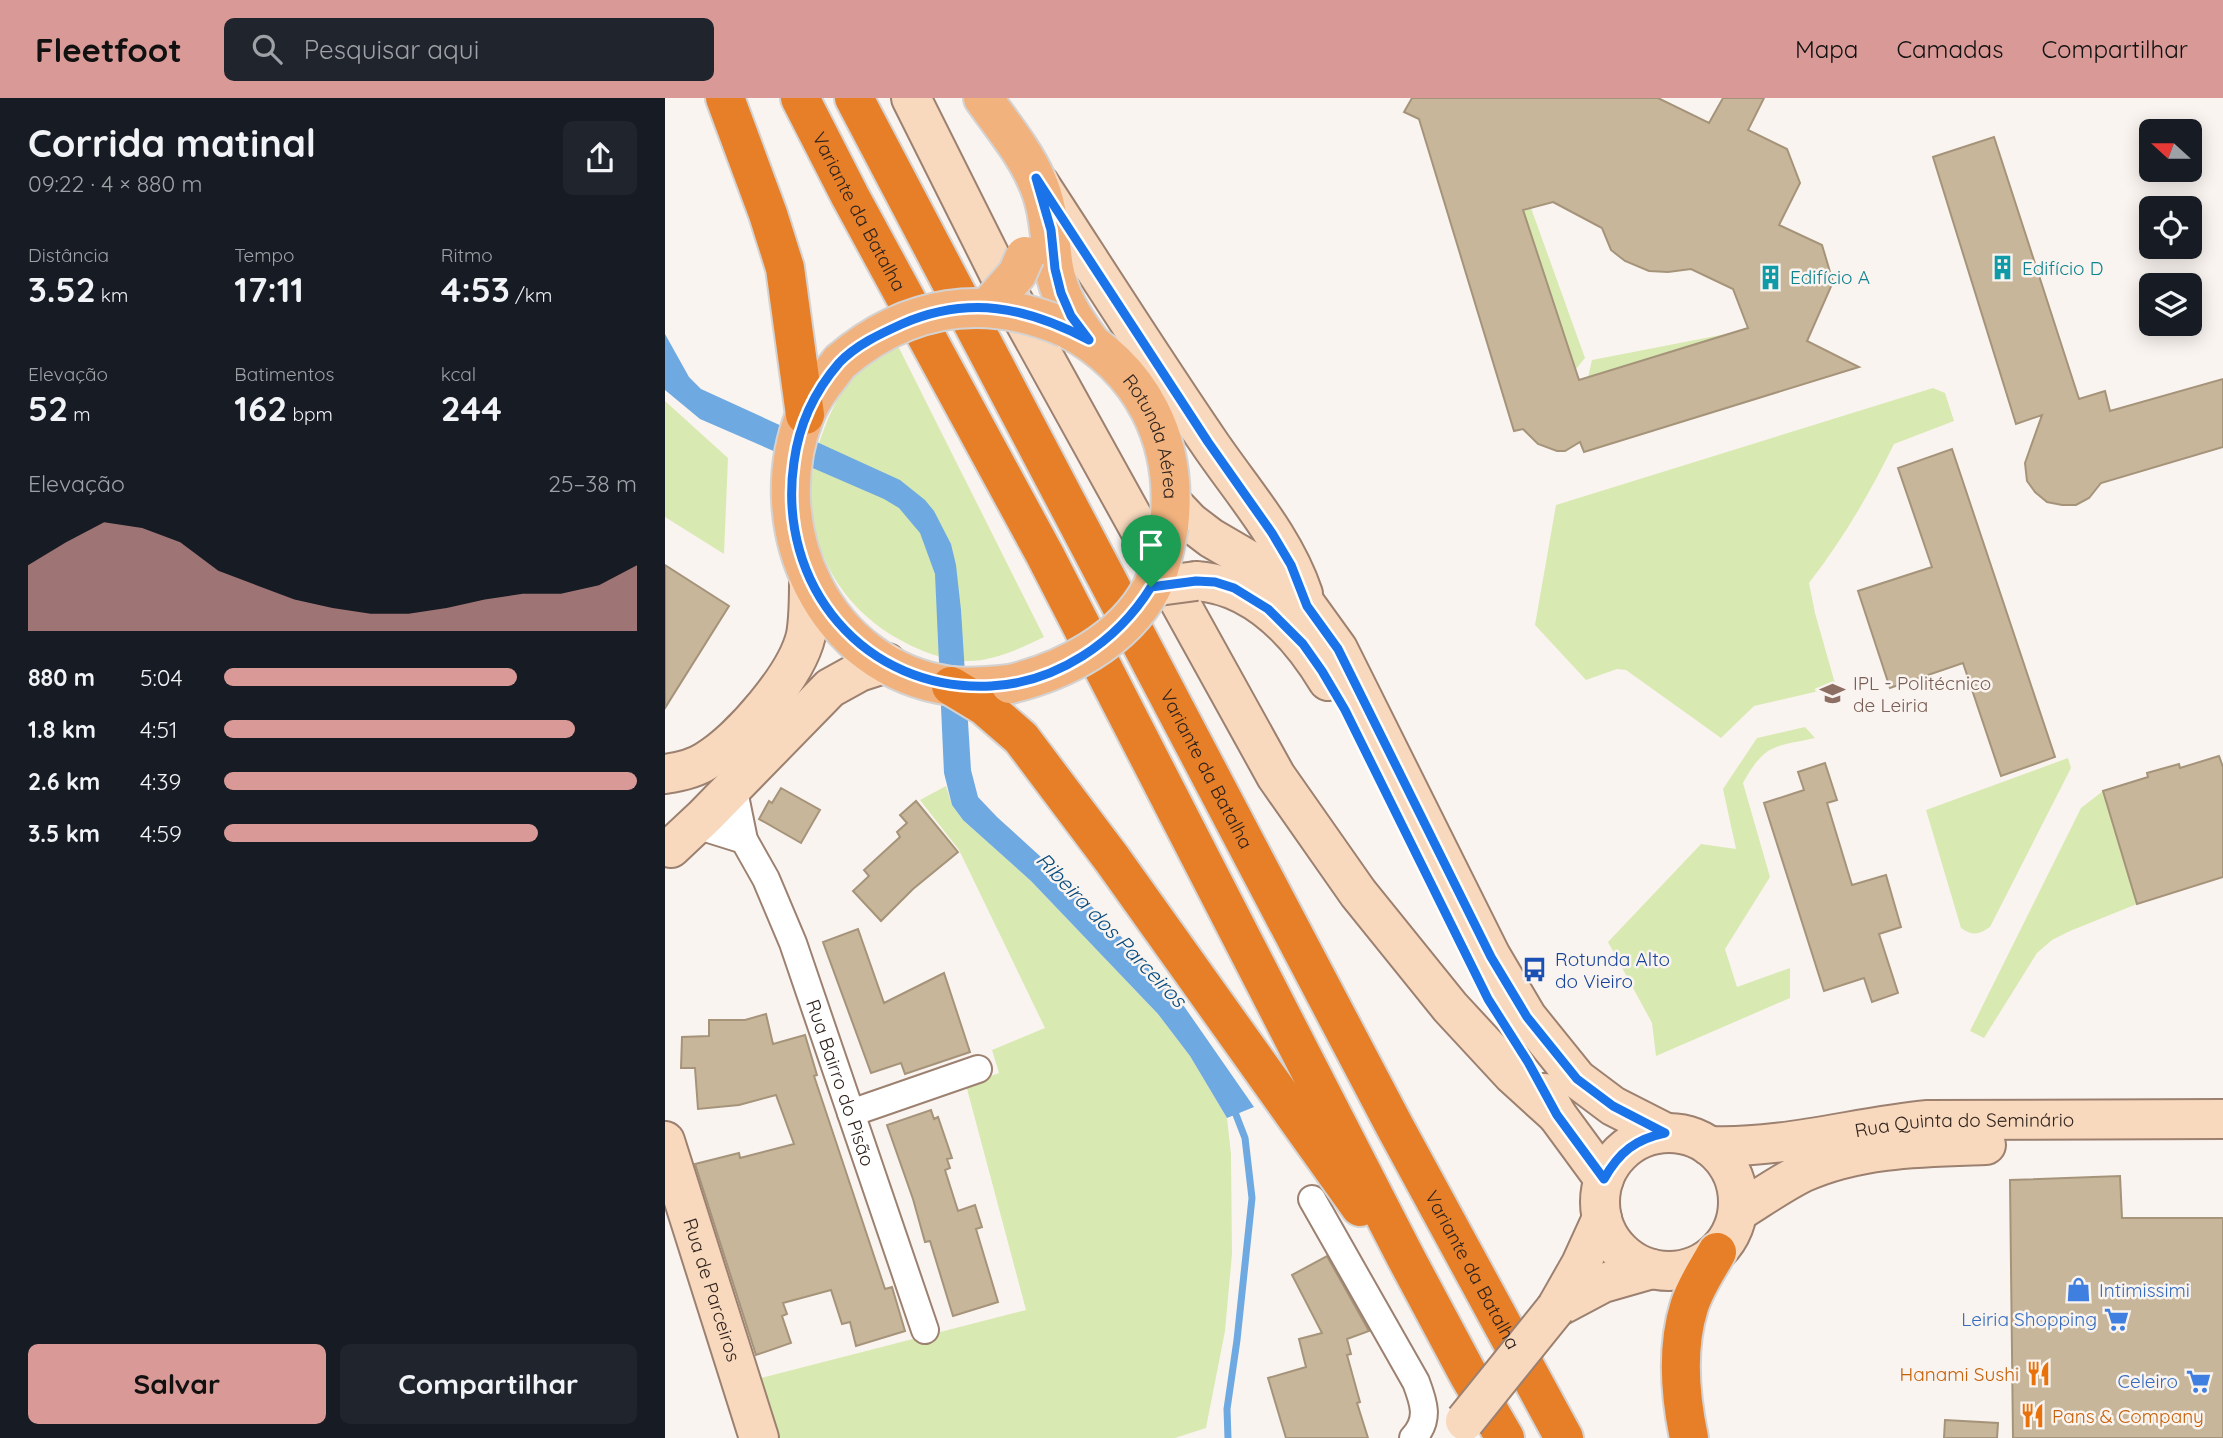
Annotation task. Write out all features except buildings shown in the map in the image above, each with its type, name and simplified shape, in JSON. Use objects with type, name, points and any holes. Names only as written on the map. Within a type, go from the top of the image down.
[{"type":"highway","points":[[725,98],[785,268],[805,415]]},
{"type":"highway","name":"Variante da Batalha","points":[[800,98],[856,208],[1045,555],[1406,1258],[1505,1438]]},
{"type":"highway","name":"Variante da Batalha","points":[[854,98],[1388,1115],[1564,1438]]},
{"type":"highway","points":[[951,686],[984,705],[1021,738],[1112,859],[1352,1197],[1406,1258]]},
{"type":"highway","points":[[1689,1438],[1681,1386],[1684,1330],[1696,1290],[1717,1252]]},
{"type":"main road","points":[[911,98],[1007,290],[1276,776],[1358,893],[1450,1007],[1500,1062],[1557,1115]]},
{"type":"main road","points":[[958,98],[1021,203],[1029,238],[1017,274],[988,307]]},
{"type":"main road","points":[[983,98],[1291,565],[1307,606],[1343,659],[1491,957],[1527,1017],[1577,1079],[1613,1106],[1665,1133],[1696,1138],[1723,1159],[1733,1175],[1738,1193],[1738,1212],[1730,1234],[1717,1252],[1697,1265],[1674,1271],[1652,1269],[1592,1274]]},
{"type":"main road","points":[[1036,178],[1051,230],[1055,269],[1061,293],[1077,334]]},
{"type":"main road","name":"Rotunda Aérea","points":[[988,307],[1009,309],[1048,320],[1077,334],[1113,359],[1151,412],[1167,458],[1170,514],[1159,566],[1151,587],[1121,626],[1081,657],[1038,677],[1010,684],[951,686],[906,673],[887,663],[846,631],[826,608],[809,581],[796,543],[791,507],[795,451],[805,415],[815,396],[840,362],[880,334],[910,321],[952,309],[988,307]]},
{"type":"main road","points":[[1170,514],[1189,522],[1266,570],[1307,606]]},
{"type":"main road","points":[[665,774],[683,771],[705,762],[748,725],[771,698],[797,659],[806,635],[809,581]]},
{"type":"main road","points":[[1151,587],[1196,581],[1215,582],[1234,588],[1268,609],[1303,644],[1345,710],[1475,976],[1557,1115],[1604,1179]]},
{"type":"main road","points":[[674,840],[733,786],[830,688],[859,672],[887,663]]},
{"type":"main road","name":"Rua Quinta do Seminário","points":[[1709,1146],[1764,1145],[1928,1120],[2223,1119]]},
{"type":"main road","points":[[1652,1269],[1629,1259],[1620,1250],[1606,1230],[1600,1205],[1604,1179],[1614,1161],[1628,1147],[1646,1137],[1665,1133]]},
{"type":"main road","name":"Rua de Parceiros","points":[[665,1141],[759,1438]]},
{"type":"main road","name":"Rua Quinta do Seminário","points":[[1738,1212],[1802,1174],[1875,1152],[1918,1147],[2036,1143],[2223,1144]]},
{"type":"main road","points":[[1450,1438],[1556,1308],[1592,1274],[1602,1218]]},
{"type":"street","name":"Rua Bairro do Pisão","points":[[733,786],[744,840],[766,879],[793,943],[925,1330]]},
{"type":"street","points":[[674,840],[744,840]]},
{"type":"street","points":[[851,1112],[978,1069]]},
{"type":"street","points":[[1312,1199],[1416,1382],[1425,1411],[1423,1423],[1413,1438]]},
{"type":"green space","points":[[1531,208],[1585,358],[1576,369],[1523,210]]},
{"type":"green space","points":[[1731,333],[1588,377],[1592,360]]},
{"type":"green space","points":[[896,342],[1044,637],[1007,653],[988,659],[960,661],[933,655],[902,641],[875,624],[853,603],[835,578],[822,552],[814,523],[811,493],[814,463],[823,432],[848,384]]},
{"type":"green space","points":[[1933,388],[1945,393],[1954,421],[1894,444],[1855,515],[1809,583],[1836,687],[1754,706],[1721,738],[1626,670],[1617,669],[1586,680],[1535,625],[1556,505]]},
{"type":"green space","points":[[665,401],[728,458],[724,554],[665,517]]},
{"type":"green space","points":[[1805,727],[1815,738],[1772,749],[1758,760],[1743,783],[1770,877],[1725,949],[1737,987],[1790,968],[1790,998],[1656,1056],[1652,1023],[1608,942],[1701,844],[1736,849],[1723,789],[1757,738]]},
{"type":"green space","points":[[2068,758],[2071,768],[1990,927],[1982,932],[1965,931],[1961,928],[1926,810]]},
{"type":"green space","points":[[946,786],[952,805],[963,820],[1031,881],[1158,1014],[1190,1056],[1227,1118],[1231,1154],[1232,1254],[1225,1331],[1206,1428],[1175,1438],[776,1438],[757,1379],[1026,1310],[966,1085],[999,1073],[992,1050],[1045,1028],[959,850],[920,800]]},
{"type":"green space","points":[[2103,791],[2137,904],[2052,940],[2037,953],[1984,1038],[1970,1031],[2081,808]]},
{"type":"water","points":[[665,334],[689,377],[701,389],[900,480],[934,511],[951,544],[956,565],[971,770],[978,797],[1064,878],[1172,989],[1254,1107],[1227,1118],[1190,1056],[1158,1014],[1031,881],[963,820],[952,805],[944,773],[935,574],[920,533],[899,508],[884,499],[700,419],[665,390]]},
{"type":"waterway","name":"Ribeira dos Parceiros","points":[[1228,1438],[1227,1409],[1252,1198],[1245,1138],[1233,1107]]},
{"type":"place","name":"Edifício D","points":[[2002,268]]},
{"type":"place","name":"Edifício A","points":[[1770,277]]},
{"type":"place","name":"IPL - Politécnico de Leiria","points":[[1833,694]]},
{"type":"place","name":"Rotunda Alto do Vieiro","points":[[1535,970]]},
{"type":"place","name":"Intimissimi","points":[[2079,1290]]},
{"type":"place","name":"Leiria Shopping","points":[[2117,1319]]},
{"type":"place","name":"Hanami Sushi","points":[[2039,1374]]},
{"type":"place","name":"Celeiro","points":[[2198,1381]]},
{"type":"place","name":"Pans & Company","points":[[2032,1416]]},
{"type":"route","points":[[1036,178],[1291,565],[1307,606],[1338,649],[1491,957],[1527,1017],[1563,1065],[1577,1079],[1613,1106],[1665,1133],[1646,1137],[1628,1147],[1614,1161],[1604,1179],[1557,1115],[1475,976],[1345,710],[1303,644],[1268,609],[1234,588],[1215,582],[1196,581],[1151,587],[1121,626],[1100,644],[1062,667],[1010,684],[951,686],[906,673],[887,663],[846,631],[820,600],[799,555],[791,507],[791,486],[800,431],[815,396],[840,362],[853,351],[880,334],[910,321],[932,313],[972,307],[1009,309],[1048,320],[1089,340],[1071,316],[1061,293],[1055,269],[1051,230],[1036,178]]}]
